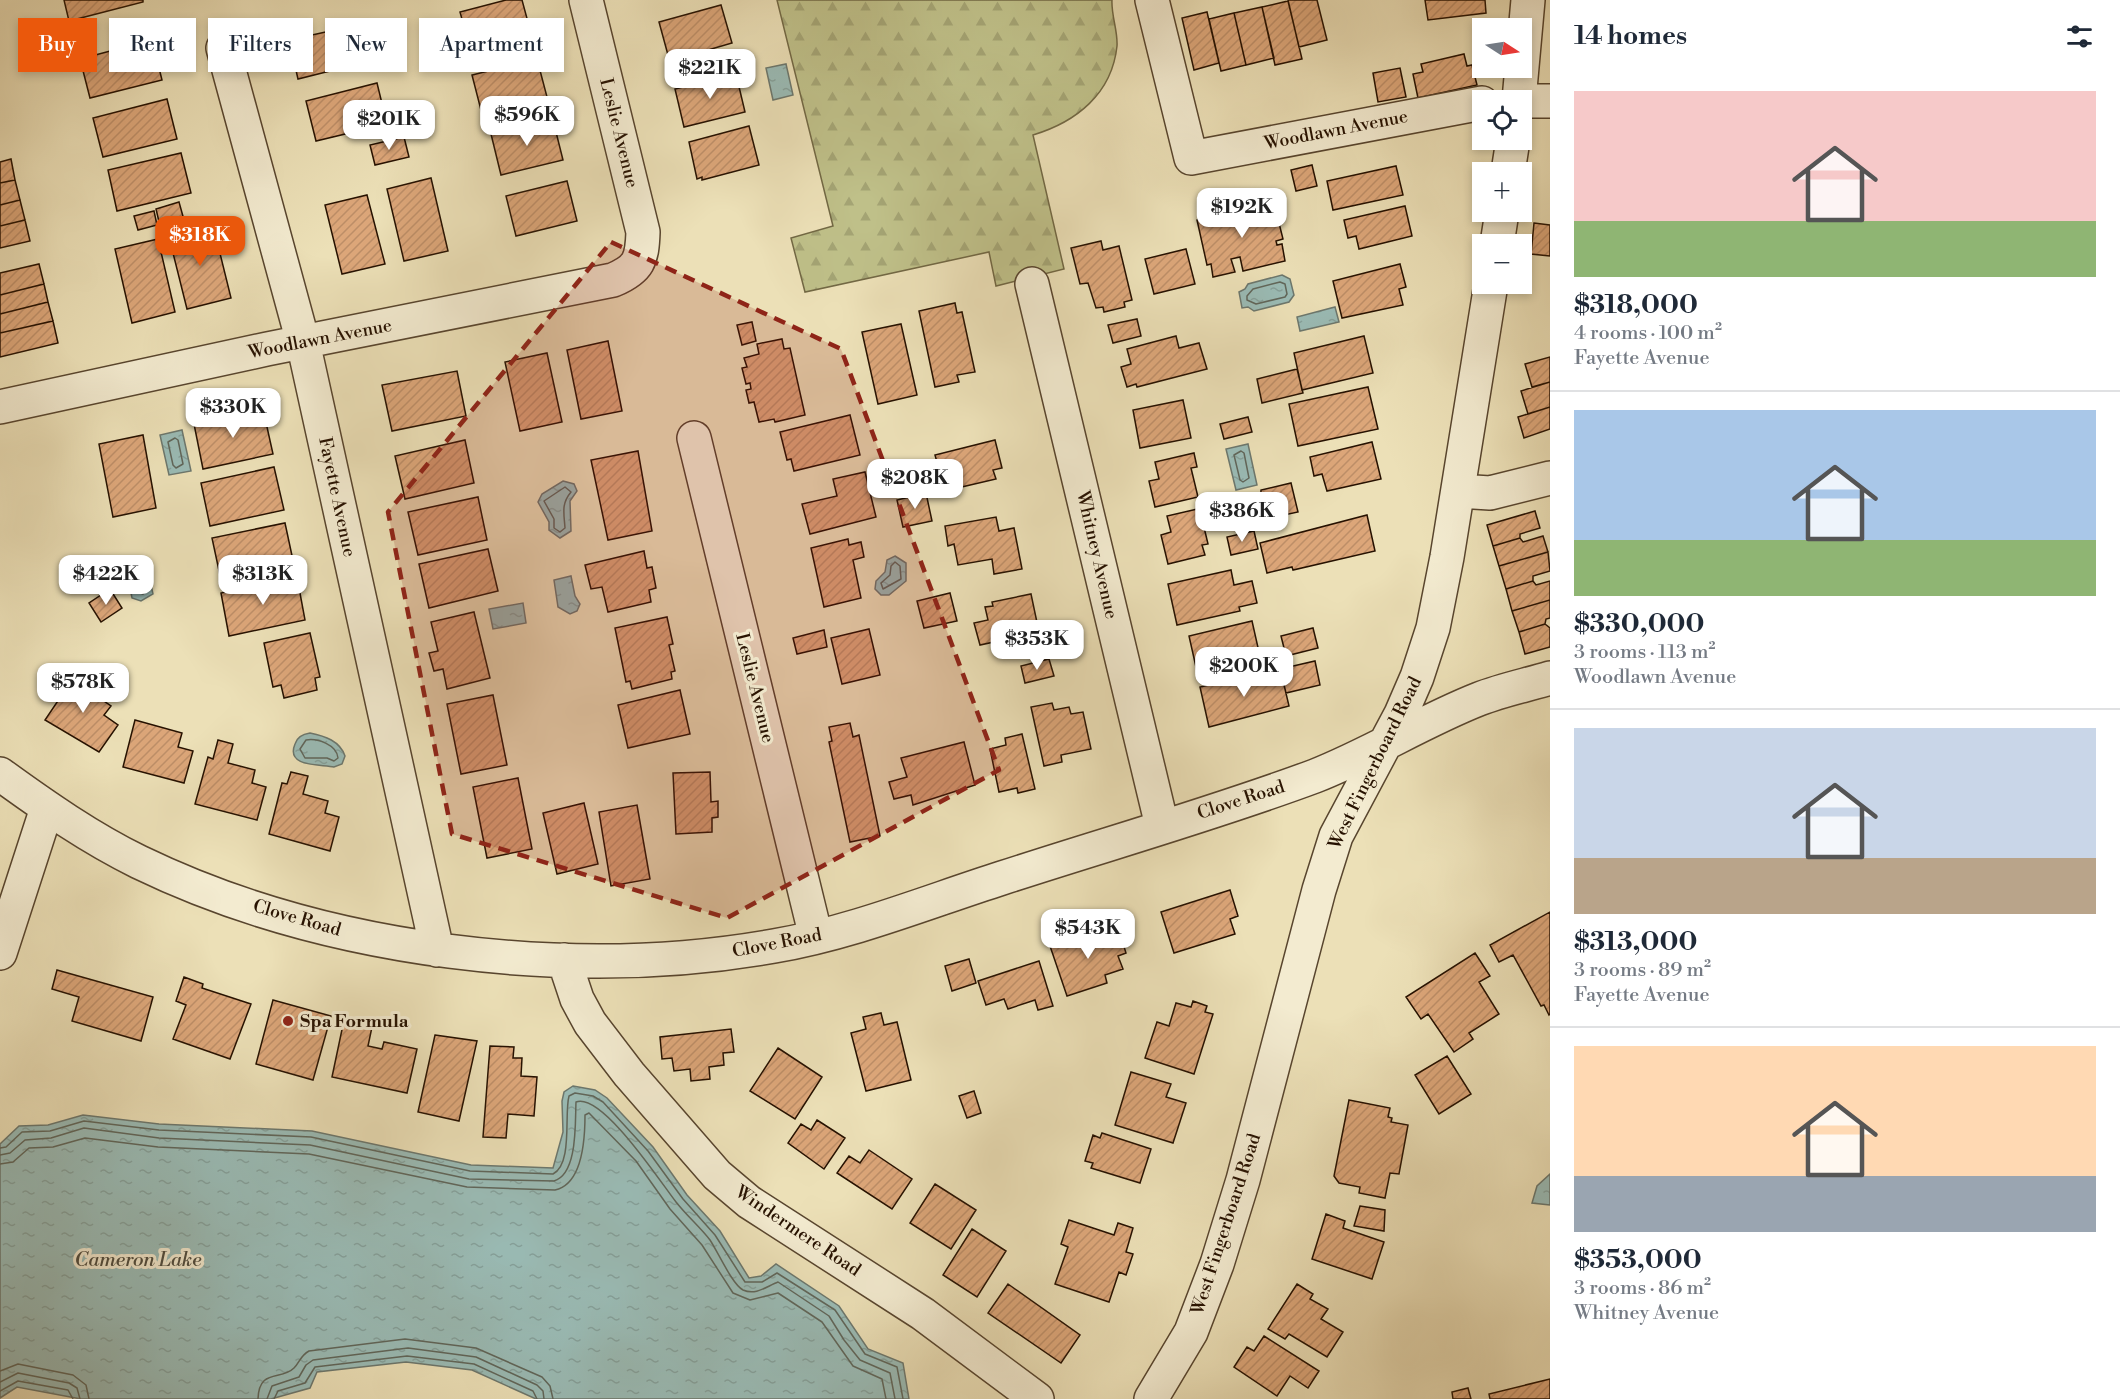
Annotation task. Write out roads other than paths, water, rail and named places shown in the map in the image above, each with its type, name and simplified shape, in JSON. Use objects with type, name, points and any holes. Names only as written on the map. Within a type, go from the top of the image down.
[{"type":"street","name":"Leslie Avenue","points":[[585,0],[644,232],[643,250],[637,265]]},
{"type":"street","name":"Woodlawn Avenue","points":[[1152,0],[1191,158],[1472,105]]},
{"type":"street","points":[[1521,90],[1527,0]]},
{"type":"street","name":"Fayette Avenue","points":[[230,72],[303,342],[437,950]]},
{"type":"street","points":[[1532,101],[1550,101]]},
{"type":"street","name":"Woodlawn Avenue","points":[[0,407],[303,342],[613,280],[637,265]]},
{"type":"street","name":"Whitney Avenue","points":[[1032,284],[1162,826]]},
{"type":"street","name":"West Fingerboard Road","points":[[1151,1399],[1191,1332],[1204,1300],[1243,1180],[1328,862],[1345,817],[1417,677],[1433,628],[1458,491],[1489,294]]},
{"type":"street","name":"Leslie Avenue","points":[[694,438],[816,937]]},
{"type":"street","points":[[1458,491],[1490,493],[1550,478]]},
{"type":"street","name":"Clove Road","points":[[0,774],[47,808],[137,861],[212,892],[330,929],[437,950],[564,960],[640,959],[737,951],[816,937],[1319,774],[1479,699],[1550,678]]},
{"type":"street","points":[[0,953],[47,808]]},
{"type":"street","name":"Windermere Road","points":[[564,960],[577,999],[590,1023],[629,1074],[717,1175],[749,1202],[923,1314],[1037,1399]]},
{"type":"water","points":[[786,64],[793,95],[773,100],[766,68]]},
{"type":"water","points":[[1282,275],[1290,279],[1294,295],[1289,302],[1254,311],[1248,307],[1242,308],[1239,292],[1248,284]]},
{"type":"water","points":[[1335,307],[1339,322],[1300,331],[1297,317]]},
{"type":"water","points":[[182,430],[191,471],[169,475],[160,435]]},
{"type":"water","points":[[1248,444],[1257,485],[1236,490],[1226,449]]},
{"type":"water","points":[[563,481],[574,484],[577,491],[570,501],[571,531],[560,538],[549,530],[549,522],[538,502],[542,494]]},
{"type":"water","points":[[895,556],[906,563],[906,581],[889,595],[881,595],[875,589],[876,581],[885,572],[887,560]]},
{"type":"water","points":[[145,559],[153,594],[141,601],[132,598],[125,563]]},
{"type":"water","points":[[571,576],[575,596],[580,604],[577,611],[570,614],[558,607],[554,580]]},
{"type":"water","points":[[523,603],[526,623],[493,629],[489,609]]},
{"type":"water","points":[[310,733],[340,746],[345,756],[342,764],[334,767],[314,765],[295,757],[293,752],[297,739]]},
{"type":"water","name":"Cameron Lake","points":[[573,1086],[595,1090],[607,1098],[653,1147],[687,1195],[720,1231],[749,1278],[761,1276],[776,1264],[839,1306],[868,1349],[903,1363],[909,1399],[536,1399],[472,1370],[406,1362],[317,1372],[310,1388],[271,1399],[81,1399],[17,1387],[0,1398],[0,1144],[19,1126],[48,1125],[83,1115],[159,1124],[312,1131],[471,1165],[553,1168],[563,1132],[564,1092]]},
{"type":"water","points":[[1550,1174],[1550,1205],[1532,1203],[1537,1186]]},
{"type":"place","name":"Spa Formula","points":[[288,1021]]}]
